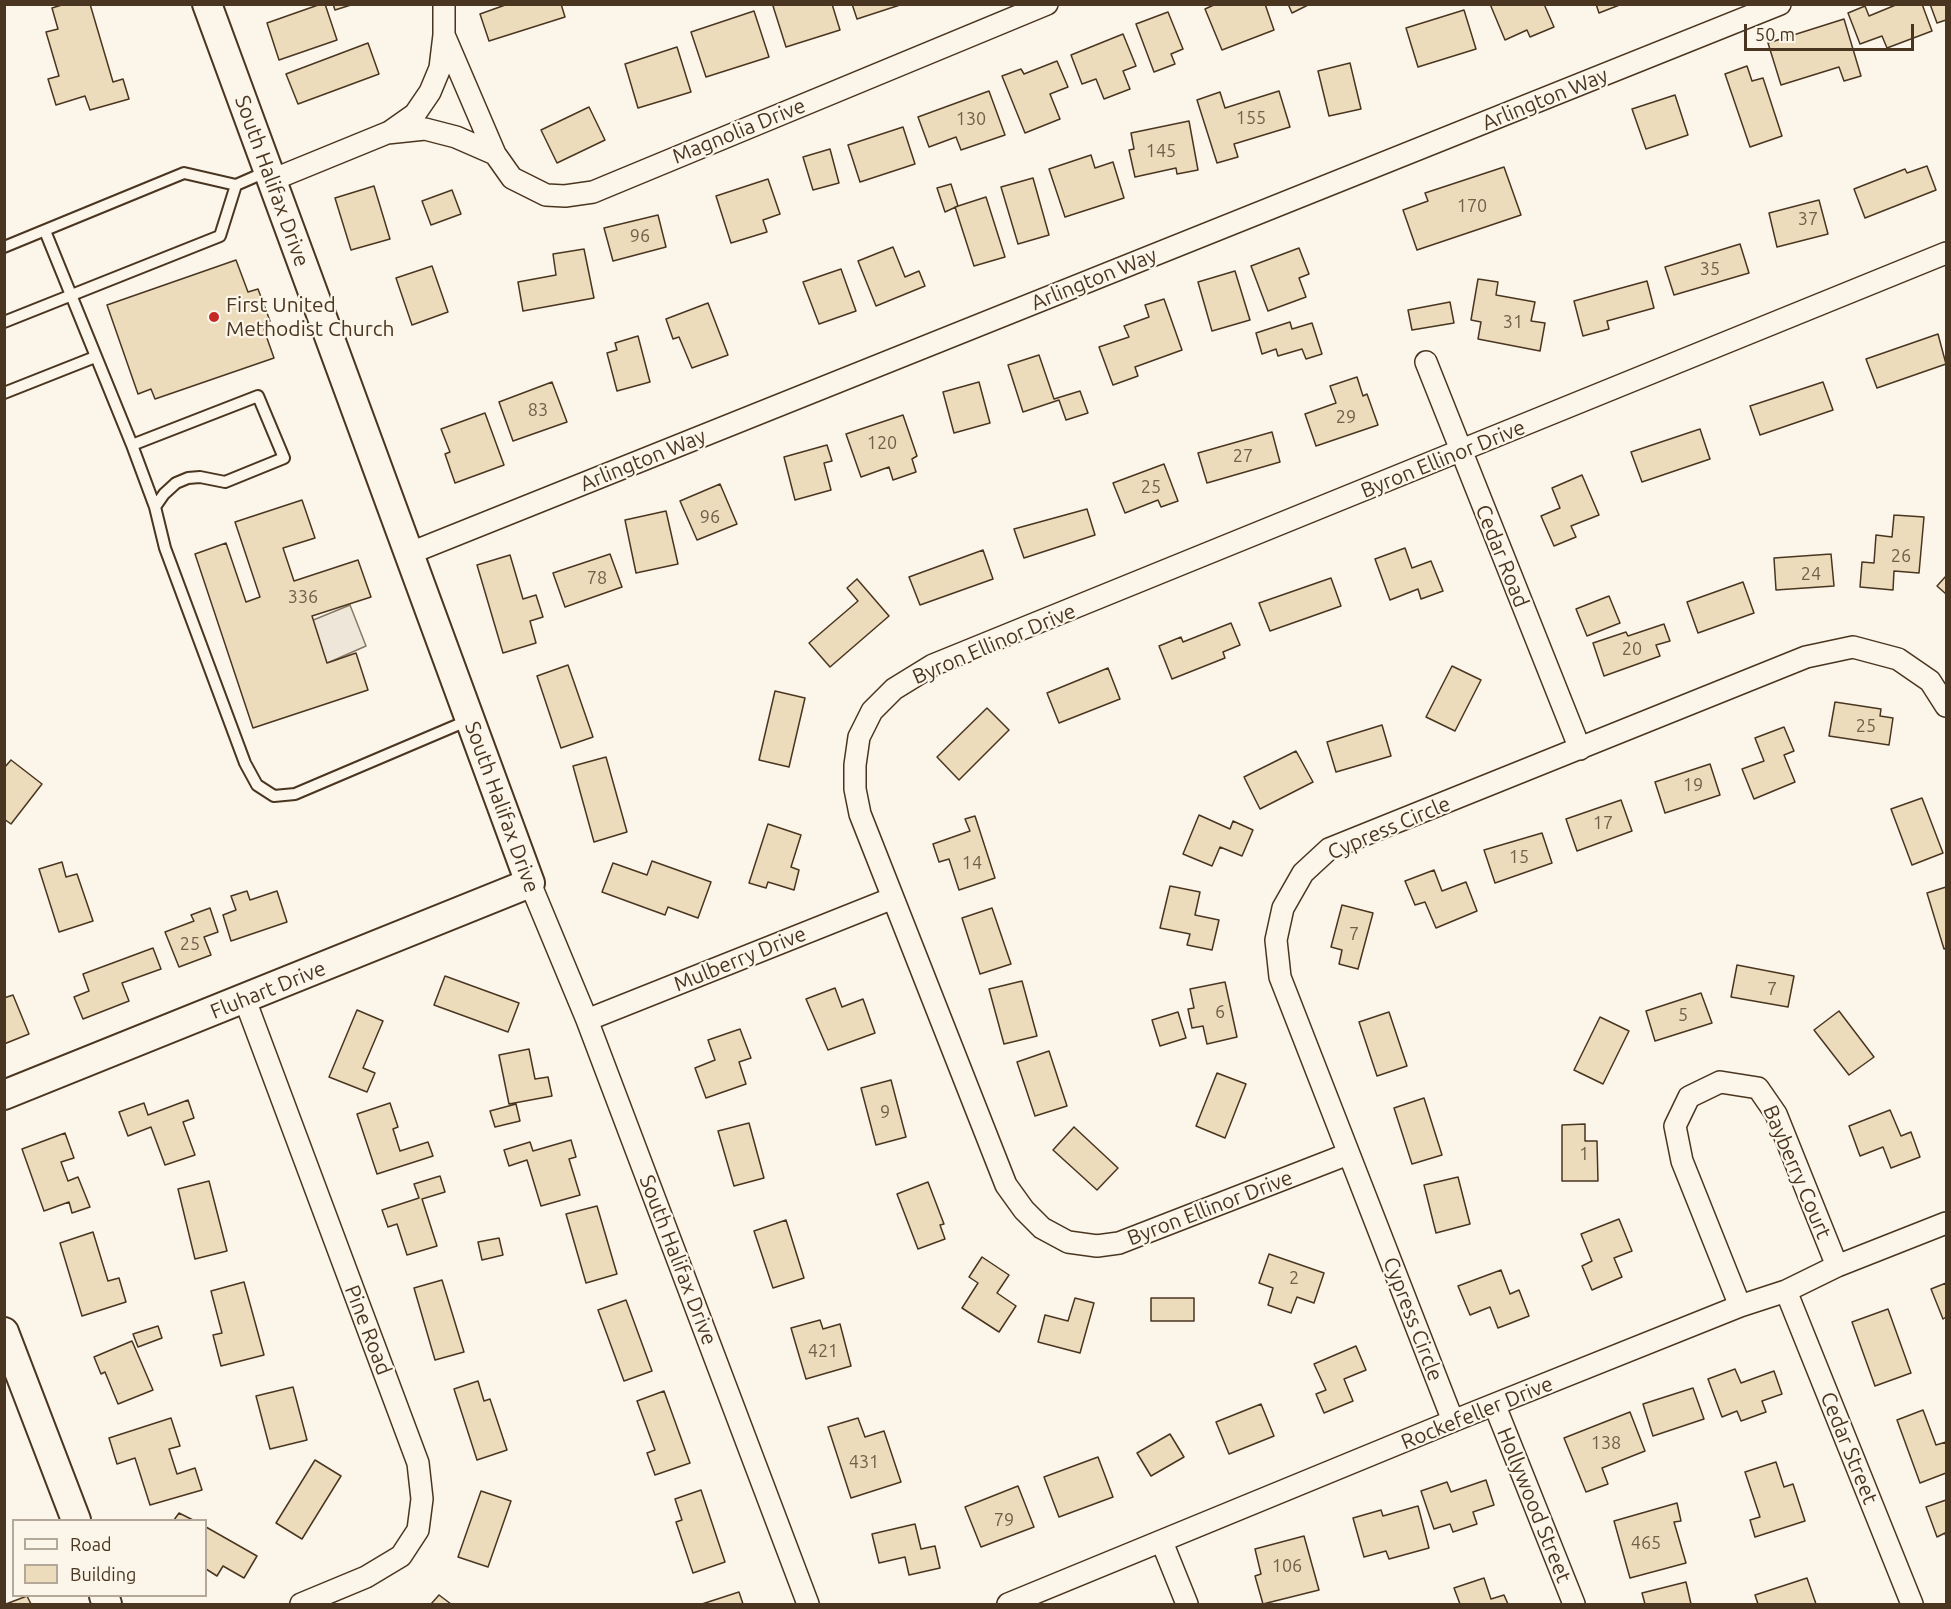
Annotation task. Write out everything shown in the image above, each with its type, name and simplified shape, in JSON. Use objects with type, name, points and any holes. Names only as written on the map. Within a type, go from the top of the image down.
[{"type":"street","name":"South Halifax Drive","points":[[207,4],[530,883],[587,1020],[808,1605]]},
{"type":"street","points":[[387,133],[415,114],[440,68],[444,35],[444,4]]},
{"type":"street","name":"Magnolia Drive","points":[[444,35],[495,154],[512,178],[546,195],[593,192],[1047,4]]},
{"type":"street","name":"Arlington Way","points":[[408,554],[1780,4]]},
{"type":"street","points":[[270,175],[387,133],[425,129],[456,137],[495,154]]},
{"type":"street","name":"Byron Ellinor Drive","points":[[1348,1154],[1119,1243],[1097,1246],[1068,1242],[1042,1228],[1024,1210],[1006,1185],[860,814],[855,789],[859,737],[872,711],[894,689],[933,665],[1461,453],[1947,253]]},
{"type":"street","name":"Cedar Road","points":[[1426,362],[1580,749]]},
{"type":"street","name":"Cypress Circle","points":[[1453,1421],[1280,978],[1276,940],[1278,930],[1283,908],[1303,873],[1329,849],[1806,657],[1853,647],[1898,659],[1930,681],[1947,706]]},
{"type":"street","name":"Fluhart Drive","points":[[4,1095],[245,1000],[530,883]]},
{"type":"street","name":"Mulberry Drive","points":[[587,1020],[893,898]]},
{"type":"street","name":"Pine Road","points":[[245,1000],[418,1463],[422,1499],[418,1530],[401,1556],[366,1577],[301,1605]]},
{"type":"street","name":"Bayberry Court","points":[[1740,1306],[1682,1161],[1675,1126],[1689,1097],[1720,1082],[1758,1088],[1776,1114],[1837,1266]]},
{"type":"street","name":"Rockefeller Drive","points":[[1008,1605],[1453,1421],[1740,1306],[1786,1291],[1837,1266],[1947,1223]]},
{"type":"street","name":"Cedar Street","points":[[1786,1291],[1912,1605]]},
{"type":"street","points":[[4,1332],[75,1519]]},
{"type":"street","name":"Hollywood Street","points":[[1495,1406],[1574,1605]]},
{"type":"street","points":[[1162,1542],[1187,1605]]},
{"type":"lane","points":[[4,247],[184,173],[236,185],[270,175]]},
{"type":"lane","points":[[4,322],[220,236],[236,185]]},
{"type":"lane","points":[[45,231],[132,445],[155,507],[165,548],[245,762],[257,785],[274,796],[295,794],[470,719]]},
{"type":"lane","points":[[4,393],[95,357]]},
{"type":"lane","points":[[132,445],[258,396],[284,458],[225,482],[200,477],[188,478],[170,489],[155,507]]},
{"type":"shaded area","points":[[350,605],[366,646],[323,665],[306,623]]},
{"type":"building","points":[[65,4],[90,4],[113,82],[123,79],[129,99],[90,110],[85,96],[56,105],[48,79],[59,76],[46,32],[58,29],[52,8]]},
{"type":"building","points":[[325,4],[337,40],[279,60],[267,23]]},
{"type":"building","points":[[333,4],[354,4],[335,10]]},
{"type":"building","points":[[508,4],[561,4],[565,17],[489,41],[480,14]]},
{"type":"building","points":[[777,4],[832,4],[840,30],[786,47],[773,6]]},
{"type":"building","points":[[852,4],[903,4],[857,19]]},
{"type":"building","points":[[1216,4],[1265,4],[1274,30],[1222,50],[1205,9]]},
{"type":"building","points":[[1288,4],[1310,4],[1292,13]]},
{"type":"building","points":[[1490,4],[1544,4],[1554,27],[1530,37],[1527,30],[1505,40]]},
{"type":"building","points":[[1596,4],[1622,4],[1599,13]]},
{"type":"building","points":[[1898,4],[1922,4],[1932,31],[1887,48],[1882,36],[1860,44],[1848,13],[1865,6],[1869,16]]},
{"type":"building","points":[[1930,4],[1946,4],[1946,20],[1937,23]]},
{"type":"building","points":[[1464,10],[1476,49],[1418,67],[1406,28]]},
{"type":"building","points":[[754,11],[769,57],[706,77],[691,32]]},
{"type":"building","points":[[1168,12],[1183,49],[1171,54],[1175,64],[1154,72],[1136,24]]},
{"type":"building","points":[[1844,19],[1861,76],[1844,81],[1839,67],[1781,85],[1768,43]]},
{"type":"building","points":[[1123,34],[1136,66],[1123,71],[1130,89],[1104,99],[1096,79],[1082,84],[1071,55]]},
{"type":"building","points":[[368,43],[379,74],[298,104],[286,74]]},
{"type":"building","points":[[677,47],[691,92],[638,108],[625,64]]},
{"type":"building","points":[[1057,61],[1068,87],[1050,94],[1060,119],[1025,133],[1002,76],[1021,69],[1024,74]]},
{"type":"building","points":[[1350,63],[1361,109],[1329,116],[1318,71]]},
{"type":"building","points":[[1747,66],[1752,81],[1763,78],[1782,136],[1750,147],[1725,74]]},
{"type":"building","points":[[989,91],[1005,135],[961,150],[956,137],[929,147],[918,117]]},
{"type":"building","points":[[1279,91],[1290,127],[1234,144],[1238,157],[1217,163],[1197,100],[1220,92],[1225,108]]},
{"type":"building","points":[[1675,95],[1688,135],[1646,149],[1632,109]]},
{"type":"building","points":[[589,107],[605,140],[557,163],[541,130]]},
{"type":"building","points":[[1189,121],[1198,170],[1177,174],[1176,168],[1135,177],[1129,150],[1134,149],[1131,133]]},
{"type":"building","points":[[903,127],[915,164],[860,182],[848,145]]},
{"type":"building","points":[[830,149],[839,183],[813,190],[803,157]]},
{"type":"building","points":[[1091,155],[1095,168],[1113,162],[1124,198],[1065,217],[1049,169]]},
{"type":"building","points":[[1927,166],[1936,190],[1865,218],[1854,189],[1905,169],[1907,173]]},
{"type":"building","points":[[1504,167],[1521,215],[1417,250],[1403,210],[1428,201],[1425,193]]},
{"type":"building","points":[[1033,178],[1049,235],[1018,244],[1001,187]]},
{"type":"building","points":[[768,179],[780,214],[763,220],[767,232],[731,243],[716,196]]},
{"type":"building","points":[[951,184],[958,206],[945,212],[937,188]]},
{"type":"building","points":[[374,186],[390,239],[351,250],[335,198]]},
{"type":"building","points":[[452,190],[461,214],[431,225],[422,201]]},
{"type":"building","points":[[986,197],[1005,257],[974,266],[955,207]]},
{"type":"building","points":[[1819,200],[1828,234],[1777,247],[1769,213]]},
{"type":"building","points":[[658,215],[666,247],[613,261],[604,228]]},
{"type":"building","points":[[1740,244],[1749,273],[1674,295],[1665,267]]},
{"type":"building","points":[[893,247],[905,277],[919,271],[925,286],[876,306],[858,261]]},
{"type":"building","points":[[1299,248],[1309,274],[1299,278],[1306,297],[1268,311],[1251,266]]},
{"type":"building","points":[[584,249],[594,298],[523,311],[518,282],[556,275],[553,254]]},
{"type":"building","points":[[236,260],[248,292],[258,289],[270,321],[262,324],[274,358],[155,399],[151,389],[138,394],[107,305]]},
{"type":"building","points":[[432,266],[448,312],[412,325],[396,278]]},
{"type":"building","points":[[841,269],[856,311],[819,324],[803,282]]},
{"type":"building","points":[[1235,271],[1250,320],[1212,331],[1198,282]]},
{"type":"building","points":[[1478,279],[1498,282],[1496,295],[1535,302],[1531,321],[1545,323],[1540,351],[1478,339],[1481,322],[1471,320]]},
{"type":"building","points":[[1647,281],[1654,308],[1607,321],[1609,329],[1583,336],[1574,301]]},
{"type":"building","points":[[1164,299],[1182,350],[1135,367],[1138,376],[1113,385],[1099,347],[1129,337],[1124,326],[1149,317],[1145,305]]},
{"type":"building","points":[[1450,302],[1454,323],[1412,330],[1408,310]]},
{"type":"building","points":[[708,303],[728,355],[692,368],[679,337],[673,339],[666,319]]},
{"type":"building","points":[[1290,322],[1292,329],[1312,323],[1322,354],[1306,359],[1302,349],[1278,356],[1276,349],[1262,354],[1256,333]]},
{"type":"building","points":[[1938,334],[1946,364],[1877,388],[1866,359]]},
{"type":"building","points":[[638,336],[650,382],[617,391],[607,353],[617,350],[615,343]]},
{"type":"building","points":[[1039,355],[1054,399],[1080,391],[1088,413],[1066,420],[1059,400],[1023,412],[1008,365]]},
{"type":"building","points":[[1357,377],[1363,396],[1367,394],[1378,425],[1316,446],[1305,414],[1336,403],[1330,386]]},
{"type":"building","points":[[552,382],[567,422],[513,441],[499,402]]},
{"type":"building","points":[[979,382],[990,423],[954,433],[943,392]]},
{"type":"building","points":[[1823,382],[1833,410],[1760,435],[1750,406]]},
{"type":"building","points":[[485,413],[504,465],[455,483],[445,454],[450,452],[441,429]]},
{"type":"building","points":[[903,415],[917,456],[912,459],[916,472],[893,480],[889,467],[861,477],[846,434]]},
{"type":"building","points":[[1700,429],[1710,459],[1642,482],[1631,452]]},
{"type":"building","points":[[1272,432],[1280,462],[1207,483],[1198,453]]},
{"type":"building","points":[[827,445],[832,461],[824,463],[831,490],[795,500],[784,457]]},
{"type":"building","points":[[1164,464],[1178,501],[1161,507],[1158,500],[1125,513],[1113,483]]},
{"type":"building","points":[[1582,475],[1599,515],[1571,526],[1576,537],[1554,546],[1541,516],[1560,508],[1552,488]]},
{"type":"building","points":[[720,484],[737,524],[697,540],[680,501]]},
{"type":"building","points":[[302,500],[315,538],[283,548],[294,581],[358,560],[371,597],[312,616],[327,663],[356,653],[368,690],[253,728],[195,554],[226,543],[246,602],[260,597],[235,522]]},
{"type":"building","points":[[1087,509],[1095,535],[1024,558],[1014,529]]},
{"type":"building","points":[[666,511],[678,564],[636,573],[625,520]]},
{"type":"building","points":[[1894,515],[1924,517],[1919,573],[1894,571],[1893,590],[1860,587],[1862,562],[1874,563],[1876,535],[1892,537]]},
{"type":"building","points":[[1405,548],[1412,568],[1431,561],[1443,591],[1421,599],[1418,589],[1390,600],[1375,559]]},
{"type":"building","points":[[983,550],[993,579],[920,605],[909,577]]},
{"type":"building","points":[[610,554],[622,587],[565,607],[553,573]]},
{"type":"building","points":[[1831,554],[1834,586],[1776,590],[1774,558]]},
{"type":"building","points":[[510,555],[523,599],[536,595],[543,617],[530,621],[536,643],[503,653],[477,565]]},
{"type":"building","points":[[1946,576],[1946,594],[1937,586]]},
{"type":"building","points":[[1331,578],[1341,606],[1270,631],[1259,603]]},
{"type":"building","points":[[857,579],[889,616],[830,667],[809,643],[858,601],[847,588]]},
{"type":"building","points":[[1743,582],[1754,613],[1698,633],[1687,602]]},
{"type":"building","points":[[1609,596],[1620,623],[1587,636],[1576,609]]},
{"type":"building","points":[[1231,623],[1240,645],[1223,652],[1225,658],[1172,679],[1159,646],[1181,637],[1183,642]]},
{"type":"building","points":[[1664,624],[1670,641],[1656,645],[1660,656],[1604,676],[1593,643],[1626,632],[1628,636]]},
{"type":"building","points":[[568,665],[593,737],[561,748],[537,676]]},
{"type":"building","points":[[1452,666],[1481,680],[1455,731],[1426,717]]},
{"type":"building","points":[[1108,668],[1120,699],[1059,723],[1047,693]]},
{"type":"building","points":[[775,691],[805,698],[789,767],[759,760]]},
{"type":"building","points":[[1835,702],[1881,709],[1880,716],[1893,718],[1889,745],[1829,736]]},
{"type":"building","points":[[987,708],[1009,730],[959,780],[937,757]]},
{"type":"building","points":[[1382,725],[1391,756],[1336,772],[1327,742]]},
{"type":"building","points":[[1784,727],[1794,751],[1784,755],[1795,782],[1754,799],[1742,769],[1764,761],[1755,738]]},
{"type":"building","points":[[1296,751],[1313,782],[1260,809],[1244,777]]},
{"type":"building","points":[[606,757],[627,832],[594,842],[573,766]]},
{"type":"building","points":[[11,760],[42,784],[11,824],[4,819],[4,768]]},
{"type":"building","points":[[1710,764],[1720,795],[1665,813],[1655,782]]},
{"type":"building","points":[[1922,798],[1943,853],[1912,865],[1891,809]]},
{"type":"building","points":[[1621,800],[1632,831],[1577,851],[1566,819]]},
{"type":"building","points":[[1199,815],[1230,829],[1233,821],[1253,830],[1242,856],[1220,847],[1212,866],[1183,854]]},
{"type":"building","points":[[975,816],[995,878],[959,890],[949,859],[939,862],[933,844],[970,831],[965,819]]},
{"type":"building","points":[[768,824],[801,835],[791,867],[799,870],[794,890],[768,882],[766,888],[749,883]]},
{"type":"building","points":[[1542,833],[1552,863],[1495,883],[1484,850]]},
{"type":"building","points":[[652,861],[711,882],[698,918],[668,907],[665,915],[602,892],[613,863],[647,875]]},
{"type":"building","points":[[62,862],[66,877],[77,874],[93,921],[59,932],[39,869]]},
{"type":"building","points":[[1434,870],[1442,891],[1466,882],[1477,911],[1436,928],[1425,902],[1415,905],[1405,881]]},
{"type":"building","points":[[1170,886],[1200,892],[1195,915],[1219,920],[1212,950],[1187,945],[1190,934],[1160,928]]},
{"type":"building","points":[[1946,887],[1946,948],[1944,949],[1927,893]]},
{"type":"building","points":[[247,891],[250,900],[277,891],[287,922],[231,941],[223,915],[236,910],[231,896]]},
{"type":"building","points":[[1342,905],[1373,913],[1358,969],[1339,964],[1342,950],[1331,947]]},
{"type":"building","points":[[210,908],[218,932],[204,937],[211,955],[179,967],[165,932],[194,921],[191,915]]},
{"type":"building","points":[[992,908],[1011,964],[980,974],[962,918]]},
{"type":"building","points":[[153,948],[161,969],[122,983],[129,1001],[83,1019],[74,997],[89,991],[83,974]]},
{"type":"building","points":[[1737,965],[1794,976],[1788,1007],[1731,997]]},
{"type":"building","points":[[445,976],[519,1003],[508,1032],[434,1005]]},
{"type":"building","points":[[1022,981],[1037,1036],[1004,1044],[989,989]]},
{"type":"building","points":[[1225,982],[1237,1037],[1207,1044],[1203,1026],[1192,1028],[1188,1009],[1194,1008],[1190,989]]},
{"type":"building","points":[[835,988],[842,1007],[863,999],[875,1033],[828,1050],[806,999]]},
{"type":"building","points":[[1701,993],[1712,1023],[1655,1041],[1646,1011]]},
{"type":"building","points":[[13,995],[29,1034],[4,1044],[4,998]]},
{"type":"building","points":[[357,1010],[383,1021],[363,1068],[375,1073],[367,1092],[329,1077]]},
{"type":"building","points":[[1839,1011],[1874,1057],[1849,1075],[1814,1030]]},
{"type":"building","points":[[1178,1012],[1186,1038],[1160,1046],[1152,1020]]},
{"type":"building","points":[[1389,1012],[1407,1066],[1377,1076],[1359,1022]]},
{"type":"building","points":[[1600,1017],[1629,1031],[1603,1084],[1574,1070]]},
{"type":"building","points":[[740,1029],[751,1058],[739,1062],[746,1084],[706,1098],[695,1068],[715,1060],[708,1040]]},
{"type":"building","points":[[529,1049],[535,1079],[548,1077],[552,1096],[509,1104],[499,1055]]},
{"type":"building","points":[[1049,1051],[1067,1106],[1035,1116],[1017,1062]]},
{"type":"building","points":[[1217,1073],[1246,1084],[1225,1138],[1196,1126]]},
{"type":"building","points":[[891,1080],[906,1137],[876,1145],[861,1088]]},
{"type":"building","points":[[1424,1098],[1442,1155],[1412,1164],[1394,1108]]},
{"type":"building","points":[[188,1100],[194,1118],[183,1122],[195,1155],[165,1165],[151,1127],[128,1136],[119,1112],[144,1103],[148,1115]]},
{"type":"building","points":[[390,1103],[398,1127],[393,1129],[400,1151],[428,1142],[433,1156],[377,1174],[357,1114]]},
{"type":"building","points":[[516,1104],[520,1121],[495,1127],[490,1111]]},
{"type":"building","points":[[1890,1110],[1901,1136],[1911,1132],[1920,1157],[1891,1168],[1883,1147],[1860,1156],[1849,1126]]},
{"type":"building","points":[[749,1123],[764,1178],[734,1186],[718,1131]]},
{"type":"building","points":[[1585,1124],[1585,1141],[1597,1141],[1598,1181],[1562,1181],[1562,1125]]},
{"type":"building","points":[[1074,1127],[1118,1168],[1097,1190],[1053,1150]]},
{"type":"building","points":[[65,1133],[74,1158],[61,1162],[68,1181],[78,1177],[90,1207],[72,1213],[69,1202],[44,1211],[22,1149]]},
{"type":"building","points":[[571,1140],[576,1157],[569,1159],[580,1195],[541,1206],[527,1160],[509,1166],[504,1150],[530,1142],[533,1151]]},
{"type":"building","points":[[440,1176],[445,1192],[422,1199],[437,1246],[407,1255],[397,1224],[388,1227],[382,1210],[419,1198],[414,1184]]},
{"type":"building","points":[[1458,1177],[1470,1224],[1436,1233],[1424,1185]]},
{"type":"building","points":[[209,1181],[227,1251],[195,1259],[178,1189]]},
{"type":"building","points":[[928,1182],[944,1224],[940,1225],[945,1239],[918,1249],[897,1194]]},
{"type":"building","points":[[597,1206],[617,1274],[586,1283],[566,1214]]},
{"type":"building","points":[[1619,1219],[1632,1251],[1614,1258],[1622,1277],[1592,1290],[1582,1266],[1592,1261],[1581,1234]]},
{"type":"building","points":[[786,1220],[804,1278],[773,1288],[754,1231]]},
{"type":"building","points":[[93,1232],[108,1281],[119,1278],[126,1302],[82,1316],[60,1243]]},
{"type":"building","points":[[499,1238],[503,1255],[482,1260],[478,1242]]},
{"type":"building","points":[[1269,1254],[1324,1273],[1314,1303],[1297,1297],[1291,1313],[1268,1305],[1273,1288],[1259,1283]]},
{"type":"building","points":[[982,1257],[1009,1275],[997,1293],[1016,1306],[999,1332],[962,1308],[978,1283],[969,1277]]},
{"type":"building","points":[[1501,1270],[1510,1294],[1519,1290],[1529,1316],[1498,1328],[1490,1307],[1470,1315],[1458,1286]]},
{"type":"building","points":[[442,1280],[464,1352],[435,1360],[414,1288]]},
{"type":"building","points":[[244,1282],[264,1355],[221,1366],[213,1335],[222,1333],[211,1291]]},
{"type":"building","points":[[1946,1283],[1946,1317],[1943,1319],[1931,1289]]},
{"type":"building","points":[[1075,1298],[1094,1303],[1080,1353],[1038,1342],[1045,1315],[1068,1321]]},
{"type":"building","points":[[1151,1298],[1194,1298],[1194,1321],[1151,1321]]},
{"type":"building","points":[[626,1300],[652,1371],[624,1381],[598,1310]]},
{"type":"building","points":[[1888,1309],[1911,1373],[1875,1386],[1852,1322]]},
{"type":"building","points":[[820,1320],[823,1329],[840,1324],[851,1366],[806,1379],[791,1328]]},
{"type":"building","points":[[158,1326],[162,1338],[138,1347],[133,1334]]},
{"type":"building","points":[[132,1341],[153,1390],[118,1404],[105,1372],[101,1374],[94,1357]]},
{"type":"building","points":[[1356,1346],[1366,1370],[1344,1379],[1353,1401],[1324,1413],[1316,1394],[1326,1390],[1314,1364]]},
{"type":"building","points":[[1735,1369],[1741,1383],[1774,1371],[1782,1394],[1762,1401],[1766,1412],[1741,1421],[1737,1411],[1722,1417],[1708,1379]]},
{"type":"building","points":[[478,1381],[484,1401],[490,1399],[507,1450],[477,1460],[454,1389]]},
{"type":"building","points":[[293,1387],[307,1440],[270,1449],[256,1396]]},
{"type":"building","points":[[1693,1388],[1704,1419],[1653,1436],[1643,1404]]},
{"type":"building","points":[[664,1391],[690,1463],[655,1475],[647,1453],[655,1450],[637,1401]]},
{"type":"building","points":[[1261,1404],[1274,1436],[1229,1454],[1216,1422]]},
{"type":"building","points":[[1923,1410],[1936,1445],[1946,1442],[1946,1473],[1920,1483],[1897,1420]]},
{"type":"building","points":[[1630,1412],[1645,1451],[1602,1468],[1608,1484],[1586,1492],[1564,1438]]},
{"type":"building","points":[[171,1418],[180,1446],[169,1449],[177,1474],[195,1468],[202,1490],[150,1505],[135,1458],[117,1464],[109,1438]]},
{"type":"building","points":[[858,1418],[865,1437],[884,1431],[901,1482],[851,1498],[828,1427]]},
{"type":"building","points":[[1170,1434],[1184,1457],[1151,1476],[1137,1453]]},
{"type":"building","points":[[1098,1457],[1113,1497],[1059,1517],[1044,1477]]},
{"type":"building","points":[[315,1460],[341,1476],[302,1539],[276,1523]]},
{"type":"building","points":[[1776,1462],[1784,1487],[1793,1484],[1805,1521],[1755,1537],[1750,1520],[1760,1517],[1745,1472]]},
{"type":"building","points":[[1486,1480],[1494,1505],[1473,1512],[1477,1524],[1453,1532],[1450,1524],[1434,1529],[1421,1491],[1447,1482],[1451,1492]]},
{"type":"building","points":[[1018,1486],[1034,1527],[981,1547],[965,1507]]},
{"type":"building","points":[[701,1490],[725,1562],[693,1573],[676,1522],[682,1520],[675,1499]]},
{"type":"building","points":[[481,1491],[511,1501],[488,1567],[458,1557]]},
{"type":"building","points":[[1946,1500],[1946,1537],[1945,1533],[1937,1537],[1926,1507]]},
{"type":"building","points":[[1677,1503],[1681,1521],[1674,1522],[1686,1563],[1630,1578],[1614,1521]]},
{"type":"building","points":[[1418,1506],[1429,1548],[1389,1559],[1386,1551],[1364,1557],[1353,1518],[1381,1510],[1383,1516]]},
{"type":"building","points":[[179,1513],[191,1519],[175,1519]]},
{"type":"building","points":[[915,1524],[921,1549],[935,1546],[940,1568],[909,1575],[905,1557],[879,1563],[872,1534]]},
{"type":"building","points":[[207,1528],[257,1556],[244,1578],[223,1566],[217,1576],[207,1570]]},
{"type":"building","points":[[1304,1536],[1319,1590],[1263,1604],[1255,1576],[1261,1574],[1255,1549]]},
{"type":"building","points":[[1484,1578],[1491,1599],[1504,1595],[1508,1604],[1460,1604],[1454,1588]]},
{"type":"building","points":[[1807,1578],[1816,1604],[1758,1604],[1755,1595]]},
{"type":"building","points":[[1686,1582],[1691,1604],[1645,1604],[1642,1593]]},
{"type":"building","points":[[739,1592],[743,1604],[702,1604]]},
{"type":"building","points":[[439,1595],[451,1604],[431,1604]]},
{"type":"building","points":[[28,1597],[31,1604],[6,1604]]},
{"type":"place","name":"First United Methodist Church","points":[[214,317]]}]
